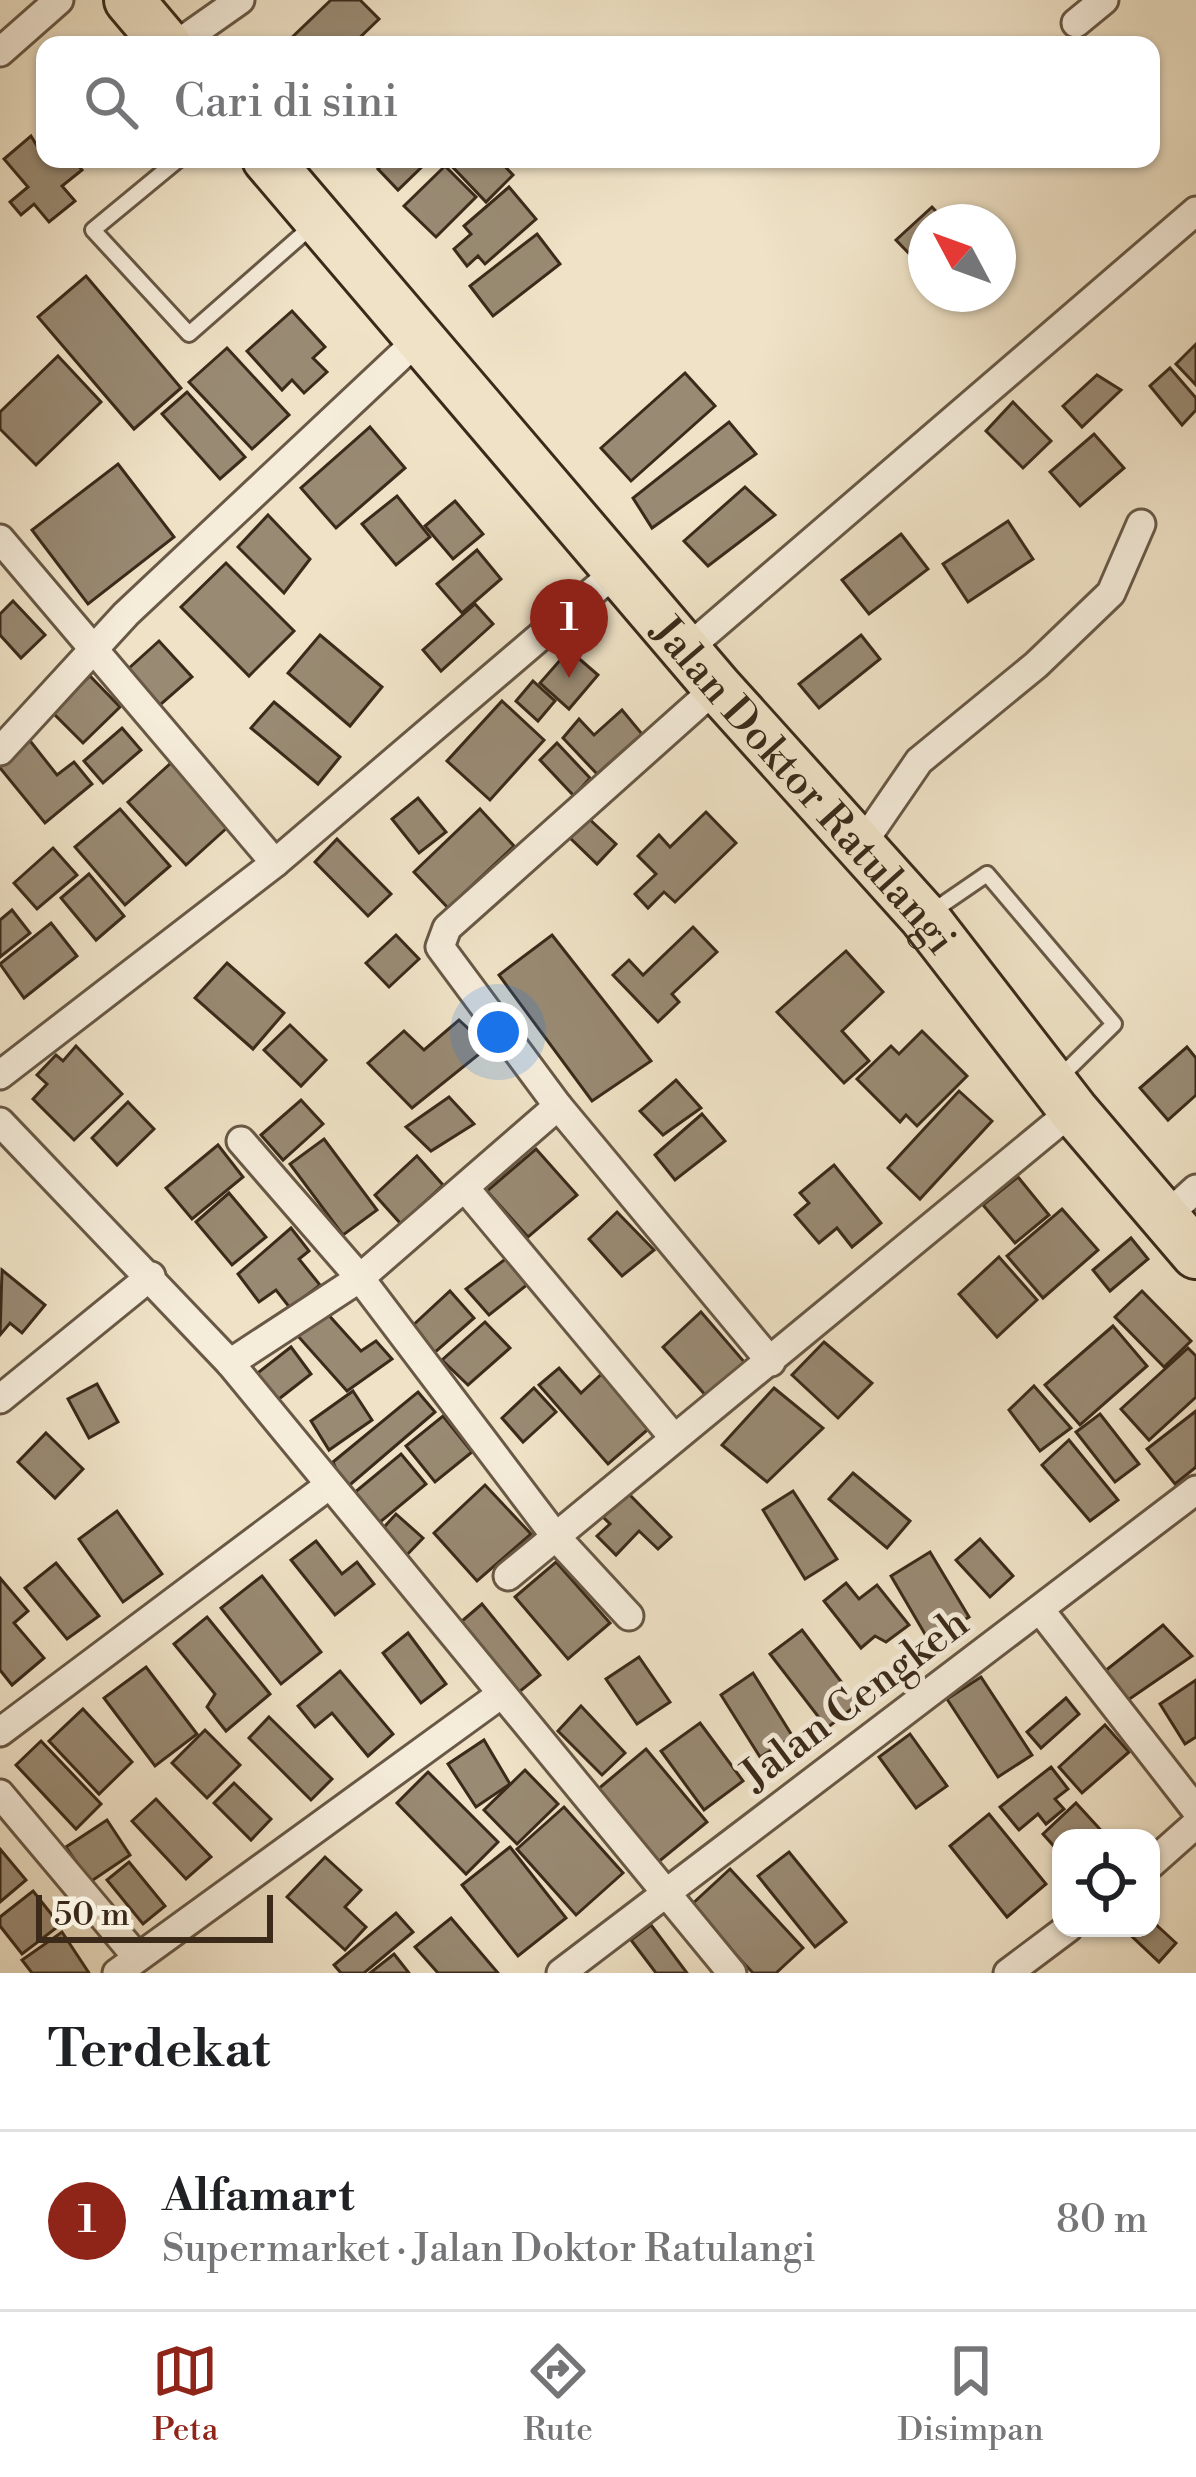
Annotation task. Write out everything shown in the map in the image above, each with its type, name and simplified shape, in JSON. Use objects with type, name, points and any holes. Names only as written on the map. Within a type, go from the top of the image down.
[{"type":"highway","points":[[129,0],[163,36]]},
{"type":"highway","name":"Jalan Doktor Ratulangi","points":[[275,168],[717,687],[924,917],[1063,1097],[1180,1204],[1196,1254]]},
{"type":"street","points":[[0,52],[59,0]]},
{"type":"street","points":[[185,36],[240,0]]},
{"type":"street","points":[[1076,23],[1104,0]]},
{"type":"street","points":[[686,650],[1196,211]]},
{"type":"street","points":[[0,752],[126,614],[422,336]]},
{"type":"street","points":[[860,848],[919,760],[1036,665],[1111,593],[1141,524]]},
{"type":"street","points":[[0,539],[274,863]]},
{"type":"street","points":[[0,1075],[274,863],[618,570]]},
{"type":"street","points":[[717,687],[442,937],[440,947],[558,1106],[771,1362]]},
{"type":"street","points":[[508,1576],[771,1362],[1063,1097]]},
{"type":"street","points":[[230,1364],[360,1279],[558,1106]]},
{"type":"street","points":[[0,1122],[230,1364],[663,1895],[732,1973]]},
{"type":"street","points":[[241,1141],[360,1279],[556,1537],[629,1616]]},
{"type":"street","points":[[465,1188],[674,1438]]},
{"type":"street","points":[[0,1399],[151,1276]]},
{"type":"street","points":[[0,1732],[328,1486]]},
{"type":"street","name":"Jalan Cengkeh","points":[[561,1973],[1196,1490]]},
{"type":"street","points":[[1041,1611],[1196,1810]]},
{"type":"street","points":[[0,1794],[139,1964],[500,1695]]},
{"type":"street","points":[[1160,1856],[1196,1824]]},
{"type":"street","points":[[1009,1973],[1056,1937]]},
{"type":"lane","points":[[168,168],[93,230],[189,334],[321,219]]},
{"type":"lane","points":[[924,917],[987,874],[1114,1024],[1063,1097]]},
{"type":"building","points":[[331,0],[360,0],[379,19],[361,36],[293,36]]},
{"type":"building","points":[[31,136],[36,144],[36,168],[82,170],[62,186],[75,201],[49,222],[34,204],[21,215],[10,202],[28,187],[4,159]]},
{"type":"building","points":[[379,168],[421,168],[398,190]]},
{"type":"building","points":[[443,168],[476,197],[436,237],[404,206]]},
{"type":"building","points":[[454,168],[506,168],[513,175],[486,202]]},
{"type":"building","points":[[509,187],[536,219],[485,264],[478,256],[467,266],[454,249],[471,234],[464,226]]},
{"type":"building","points":[[908,229],[908,252],[896,240]]},
{"type":"building","points":[[537,234],[560,264],[493,316],[470,286]]},
{"type":"building","points":[[86,276],[181,388],[134,429],[38,317]]},
{"type":"building","points":[[292,311],[325,347],[313,358],[327,372],[304,393],[292,380],[282,390],[247,351]]},
{"type":"building","points":[[1196,344],[1196,385],[1176,364]]},
{"type":"building","points":[[227,348],[289,415],[252,449],[189,382]]},
{"type":"building","points":[[58,356],[101,402],[36,465],[0,429],[0,412]]},
{"type":"building","points":[[1170,368],[1196,398],[1196,410],[1182,425],[1150,386]]},
{"type":"building","points":[[685,373],[715,406],[631,481],[601,448]]},
{"type":"building","points":[[1097,375],[1121,390],[1082,427],[1063,406]]},
{"type":"building","points":[[187,392],[245,457],[220,479],[162,414]]},
{"type":"building","points":[[1013,402],[1051,441],[1023,468],[986,431]]},
{"type":"building","points":[[729,422],[756,454],[652,528],[633,498]]},
{"type":"building","points":[[370,427],[405,468],[336,528],[301,488]]},
{"type":"building","points":[[1094,434],[1124,468],[1080,506],[1050,472]]},
{"type":"building","points":[[118,464],[174,537],[88,604],[32,530]]},
{"type":"building","points":[[745,487],[775,515],[708,566],[684,541]]},
{"type":"building","points":[[397,496],[430,537],[396,565],[362,524]]},
{"type":"building","points":[[455,501],[483,534],[453,559],[425,526]]},
{"type":"building","points":[[268,515],[310,559],[284,593],[238,547]]},
{"type":"building","points":[[1008,521],[1033,559],[968,602],[943,564]]},
{"type":"building","points":[[901,534],[928,569],[869,614],[842,580]]},
{"type":"building","points":[[477,550],[501,579],[462,613],[437,584]]},
{"type":"building","points":[[226,563],[294,631],[249,676],[181,607]]},
{"type":"building","points":[[13,601],[45,635],[21,658],[0,635],[0,614]]},
{"type":"building","points":[[475,604],[493,624],[441,671],[423,650]]},
{"type":"building","points":[[320,635],[382,687],[350,726],[288,673]]},
{"type":"building","points":[[861,635],[880,659],[819,708],[799,684]]},
{"type":"building","points":[[159,641],[192,677],[160,705],[128,669]]},
{"type":"building","points":[[569,650],[598,675],[569,709],[540,683]]},
{"type":"building","points":[[90,676],[120,707],[83,743],[52,712]]},
{"type":"building","points":[[533,681],[555,701],[538,721],[516,701]]},
{"type":"building","points":[[502,701],[544,740],[490,800],[447,761]]},
{"type":"building","points":[[274,702],[340,757],[318,784],[251,728]]},
{"type":"building","points":[[622,710],[642,734],[597,774],[563,738],[579,719],[594,735]]},
{"type":"building","points":[[122,728],[141,750],[103,783],[84,761]]},
{"type":"building","points":[[27,737],[57,775],[74,762],[92,784],[45,823],[0,768],[0,758]]},
{"type":"building","points":[[557,743],[590,778],[574,796],[540,760]]},
{"type":"building","points":[[171,763],[229,826],[186,865],[128,802]]},
{"type":"building","points":[[418,798],[446,832],[419,853],[392,819]]},
{"type":"building","points":[[120,809],[170,866],[125,905],[75,847]]},
{"type":"building","points":[[480,809],[514,846],[448,908],[414,872]]},
{"type":"building","points":[[706,812],[736,843],[675,902],[664,892],[648,908],[635,894],[656,874],[638,856],[659,835],[670,847]]},
{"type":"building","points":[[586,816],[616,844],[597,864],[568,836]]},
{"type":"building","points":[[337,839],[391,894],[368,916],[315,862]]},
{"type":"building","points":[[53,848],[77,875],[37,909],[14,883]]},
{"type":"building","points":[[89,874],[124,916],[96,940],[61,898]]},
{"type":"building","points":[[12,910],[30,933],[0,957],[0,920]]},
{"type":"building","points":[[51,923],[77,956],[24,998],[0,964]]},
{"type":"building","points":[[693,927],[717,952],[672,994],[679,1002],[658,1022],[613,975],[629,960],[643,975]]},
{"type":"building","points":[[396,935],[419,959],[389,987],[366,963]]},
{"type":"building","points":[[552,935],[651,1061],[592,1101],[499,975]]},
{"type":"building","points":[[846,951],[883,992],[842,1031],[869,1061],[844,1083],[777,1012]]},
{"type":"building","points":[[227,963],[284,1013],[253,1049],[195,998]]},
{"type":"building","points":[[459,1020],[488,1047],[412,1108],[368,1063],[404,1031],[424,1050]]},
{"type":"building","points":[[290,1025],[326,1060],[301,1086],[264,1050]]},
{"type":"building","points":[[922,1031],[967,1076],[917,1126],[906,1115],[900,1122],[857,1079],[891,1046],[899,1054]]},
{"type":"building","points":[[76,1046],[122,1094],[74,1140],[33,1099],[47,1084],[37,1075],[56,1055],[63,1061]]},
{"type":"building","points":[[1187,1047],[1196,1058],[1196,1095],[1168,1120],[1140,1088]]},
{"type":"building","points":[[676,1080],[701,1108],[663,1135],[640,1111]]},
{"type":"building","points":[[959,1091],[992,1121],[920,1199],[888,1168]]},
{"type":"building","points":[[449,1097],[474,1124],[431,1151],[406,1127]]},
{"type":"building","points":[[301,1100],[323,1124],[283,1160],[261,1135]]},
{"type":"building","points":[[128,1102],[154,1129],[117,1165],[92,1138]]},
{"type":"building","points":[[702,1114],[725,1141],[675,1180],[655,1155]]},
{"type":"building","points":[[324,1139],[377,1210],[343,1235],[290,1164]]},
{"type":"building","points":[[218,1145],[243,1177],[192,1219],[166,1188]]},
{"type":"building","points":[[536,1149],[577,1195],[528,1237],[487,1191]]},
{"type":"building","points":[[417,1156],[443,1185],[401,1224],[375,1195]]},
{"type":"building","points":[[834,1165],[881,1223],[852,1247],[837,1228],[819,1243],[795,1215],[809,1203],[800,1193]]},
{"type":"building","points":[[1018,1177],[1049,1215],[1015,1243],[983,1205]]},
{"type":"building","points":[[229,1193],[266,1237],[232,1265],[196,1222]]},
{"type":"building","points":[[1062,1209],[1098,1250],[1043,1298],[1007,1256]]},
{"type":"building","points":[[617,1212],[654,1250],[622,1276],[589,1239]]},
{"type":"building","points":[[291,1228],[309,1251],[299,1259],[320,1285],[290,1308],[276,1290],[259,1302],[238,1274]]},
{"type":"building","points":[[1131,1238],[1148,1259],[1110,1291],[1093,1270]]},
{"type":"building","points":[[512,1254],[533,1280],[489,1315],[466,1289]]},
{"type":"building","points":[[999,1257],[1037,1300],[997,1337],[959,1294]]},
{"type":"building","points":[[2,1270],[45,1305],[22,1333],[10,1323],[0,1335]]},
{"type":"building","points":[[450,1291],[474,1318],[433,1354],[410,1328]]},
{"type":"building","points":[[1142,1291],[1191,1341],[1164,1367],[1115,1317]]},
{"type":"building","points":[[325,1311],[361,1351],[376,1341],[392,1359],[347,1391],[297,1335]]},
{"type":"building","points":[[701,1312],[746,1364],[708,1398],[663,1347]]},
{"type":"building","points":[[485,1322],[510,1348],[468,1385],[442,1360]]},
{"type":"building","points":[[1113,1326],[1147,1366],[1080,1425],[1045,1385]]},
{"type":"building","points":[[824,1342],[872,1383],[838,1418],[792,1375]]},
{"type":"building","points":[[291,1347],[311,1374],[275,1402],[255,1375]]},
{"type":"building","points":[[1188,1348],[1196,1356],[1196,1397],[1149,1440],[1121,1409]]},
{"type":"building","points":[[559,1368],[581,1393],[606,1370],[653,1425],[608,1464],[539,1385]]},
{"type":"building","points":[[97,1384],[118,1422],[89,1438],[68,1399]]},
{"type":"building","points":[[1034,1386],[1071,1428],[1040,1451],[1009,1410]]},
{"type":"building","points":[[534,1388],[556,1412],[523,1442],[502,1418]]},
{"type":"building","points":[[774,1388],[823,1428],[767,1482],[722,1445]]},
{"type":"building","points":[[353,1391],[372,1420],[329,1450],[311,1421]]},
{"type":"building","points":[[418,1392],[435,1412],[345,1489],[333,1462]]},
{"type":"building","points":[[1196,1411],[1196,1467],[1175,1484],[1147,1449]]},
{"type":"building","points":[[1100,1414],[1139,1464],[1115,1482],[1076,1432]]},
{"type":"building","points":[[443,1416],[472,1452],[435,1482],[406,1446]]},
{"type":"building","points":[[46,1433],[83,1469],[55,1498],[18,1462]]},
{"type":"building","points":[[1069,1440],[1118,1500],[1090,1521],[1042,1465]]},
{"type":"building","points":[[401,1454],[426,1484],[379,1523],[354,1493]]},
{"type":"building","points":[[853,1473],[910,1521],[887,1548],[829,1499]]},
{"type":"building","points":[[485,1485],[531,1534],[477,1581],[434,1533]]},
{"type":"building","points":[[793,1491],[837,1559],[805,1579],[763,1510]]},
{"type":"building","points":[[628,1493],[671,1537],[658,1549],[639,1531],[616,1555],[597,1536],[610,1524],[603,1517]]},
{"type":"building","points":[[117,1511],[162,1574],[123,1602],[79,1539]]},
{"type":"building","points":[[396,1514],[423,1538],[402,1560],[376,1536]]},
{"type":"building","points":[[980,1539],[1013,1576],[990,1597],[956,1560]]},
{"type":"building","points":[[316,1541],[342,1574],[357,1562],[374,1584],[335,1615],[291,1560]]},
{"type":"building","points":[[930,1552],[969,1617],[929,1641],[891,1576]]},
{"type":"building","points":[[556,1562],[610,1623],[568,1659],[515,1597]]},
{"type":"building","points":[[56,1563],[99,1616],[67,1639],[25,1588]]},
{"type":"building","points":[[262,1576],[321,1652],[281,1684],[221,1608]]},
{"type":"building","points":[[0,1578],[28,1611],[14,1623],[44,1658],[12,1685],[0,1670]]},
{"type":"building","points":[[846,1583],[859,1599],[877,1585],[909,1625],[886,1642],[875,1636],[861,1648],[824,1601]]},
{"type":"building","points":[[482,1604],[540,1675],[513,1697],[455,1627]]},
{"type":"building","points":[[207,1617],[270,1694],[226,1731],[207,1707],[215,1694],[174,1644]]},
{"type":"building","points":[[1163,1625],[1192,1656],[1128,1700],[1105,1671]]},
{"type":"building","points":[[802,1630],[858,1704],[827,1728],[770,1654]]},
{"type":"building","points":[[408,1633],[446,1684],[421,1703],[383,1653]]},
{"type":"building","points":[[639,1657],[670,1702],[637,1724],[606,1679]]},
{"type":"building","points":[[146,1667],[197,1734],[155,1766],[104,1698]]},
{"type":"building","points":[[340,1671],[393,1734],[368,1756],[332,1713],[315,1727],[298,1706]]},
{"type":"building","points":[[753,1673],[793,1737],[760,1757],[721,1695]]},
{"type":"building","points":[[981,1677],[1032,1755],[998,1777],[947,1699]]},
{"type":"building","points":[[1196,1680],[1196,1737],[1185,1744],[1160,1704]]},
{"type":"building","points":[[1066,1698],[1079,1714],[1041,1748],[1027,1732]]},
{"type":"building","points":[[581,1706],[625,1753],[602,1775],[558,1731]]},
{"type":"building","points":[[83,1709],[132,1762],[99,1794],[49,1741]]},
{"type":"building","points":[[269,1717],[332,1779],[311,1800],[249,1738]]},
{"type":"building","points":[[700,1723],[743,1781],[704,1810],[661,1751]]},
{"type":"building","points":[[1105,1725],[1129,1752],[1082,1793],[1059,1767]]},
{"type":"building","points":[[205,1730],[240,1765],[207,1798],[172,1763]]},
{"type":"building","points":[[910,1734],[947,1786],[916,1808],[879,1757]]},
{"type":"building","points":[[484,1740],[510,1784],[476,1807],[448,1764]]},
{"type":"building","points":[[41,1741],[101,1804],[76,1829],[16,1765]]},
{"type":"building","points":[[646,1749],[707,1822],[651,1868],[591,1795]]},
{"type":"building","points":[[1051,1767],[1068,1789],[1055,1799],[1064,1809],[1046,1824],[1038,1814],[1019,1830],[1000,1807]]},
{"type":"building","points":[[525,1770],[558,1804],[517,1844],[484,1810]]},
{"type":"building","points":[[428,1772],[498,1842],[466,1874],[397,1803]]},
{"type":"building","points":[[234,1783],[271,1819],[251,1840],[214,1803]]},
{"type":"building","points":[[156,1799],[211,1857],[186,1879],[132,1821]]},
{"type":"building","points":[[1076,1803],[1100,1829],[1052,1829],[1052,1844],[1043,1834]]},
{"type":"building","points":[[564,1807],[623,1873],[576,1915],[517,1849]]},
{"type":"building","points":[[989,1814],[1046,1884],[1007,1917],[950,1846]]},
{"type":"building","points":[[107,1820],[130,1855],[90,1882],[66,1847]]},
{"type":"building","points":[[510,1847],[566,1918],[518,1956],[462,1885]]},
{"type":"building","points":[[0,1849],[26,1880],[0,1902]]},
{"type":"building","points":[[789,1852],[846,1922],[815,1947],[758,1876]]},
{"type":"building","points":[[325,1857],[361,1890],[345,1907],[366,1927],[345,1950],[287,1897]]},
{"type":"building","points":[[129,1862],[165,1906],[143,1924],[107,1880]]},
{"type":"building","points":[[730,1869],[803,1948],[776,1973],[753,1973],[690,1906]]},
{"type":"building","points":[[33,1891],[60,1925],[22,1954],[0,1926],[0,1917]]},
{"type":"building","points":[[396,1913],[413,1932],[364,1973],[341,1973],[334,1965]]},
{"type":"building","points":[[451,1918],[498,1973],[438,1973],[415,1947]]},
{"type":"building","points":[[651,1925],[687,1973],[656,1973],[631,1940]]},
{"type":"building","points":[[1160,1928],[1176,1943],[1159,1962],[1133,1937],[1160,1937]]},
{"type":"building","points":[[62,1932],[89,1973],[32,1973],[22,1960]]},
{"type":"building","points":[[394,1954],[409,1973],[370,1973]]},
{"type":"place","name":"Alfamart","points":[[569,678]]}]
